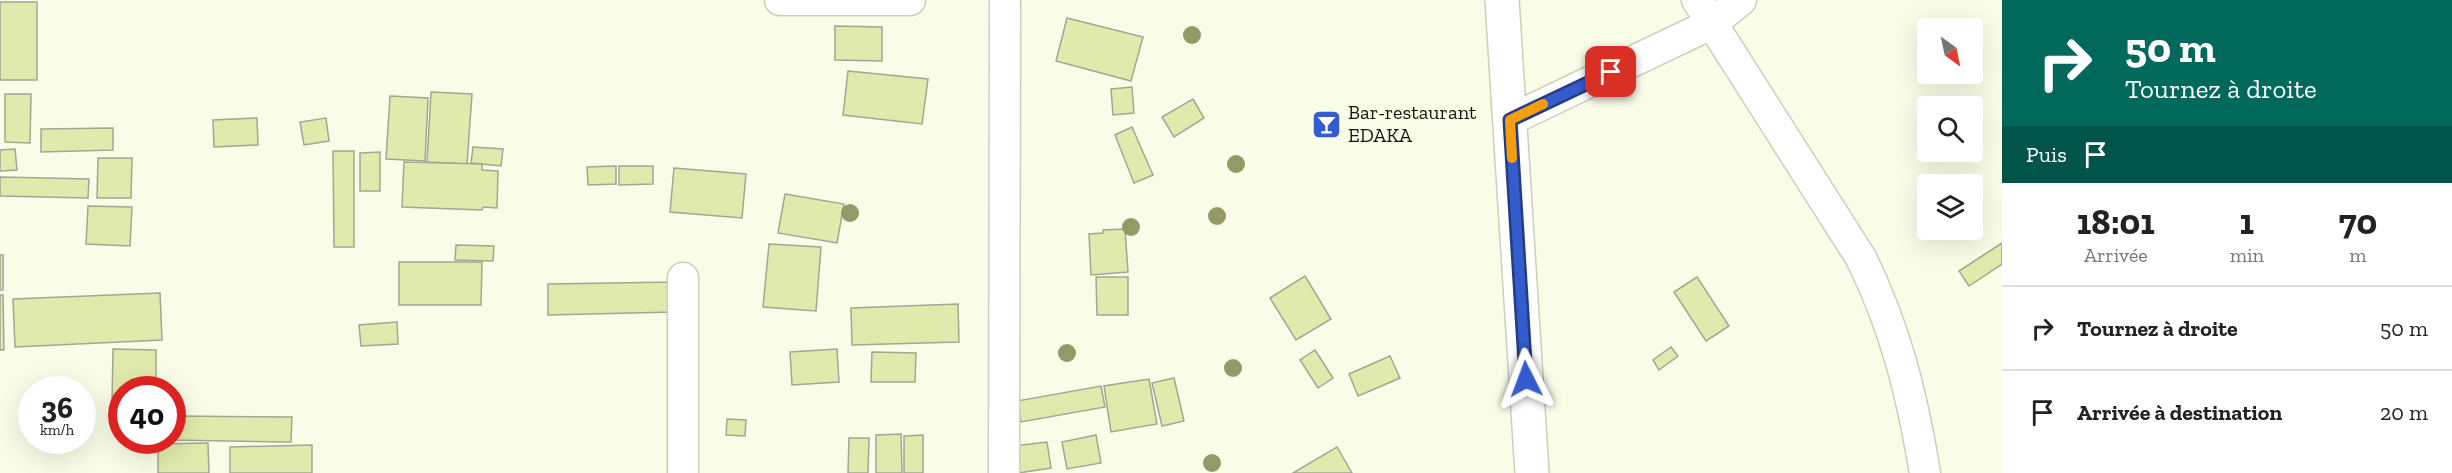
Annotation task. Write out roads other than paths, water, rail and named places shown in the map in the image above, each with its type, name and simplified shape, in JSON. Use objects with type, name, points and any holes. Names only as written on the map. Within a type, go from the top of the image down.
[{"type":"street","points":[[780,0],[910,0]]},
{"type":"street","points":[[1004,473],[1005,0]]},
{"type":"street","points":[[1502,0],[1532,473]]},
{"type":"street","points":[[1510,120],[1704,12],[1741,0]]},
{"type":"street","points":[[1704,12],[1861,258],[1881,297],[1895,337],[1915,414],[1925,473]]},
{"type":"street","points":[[682,473],[683,278]]},
{"type":"place","name":"Bar-restaurant EDAKA","points":[[1327,124]]}]
